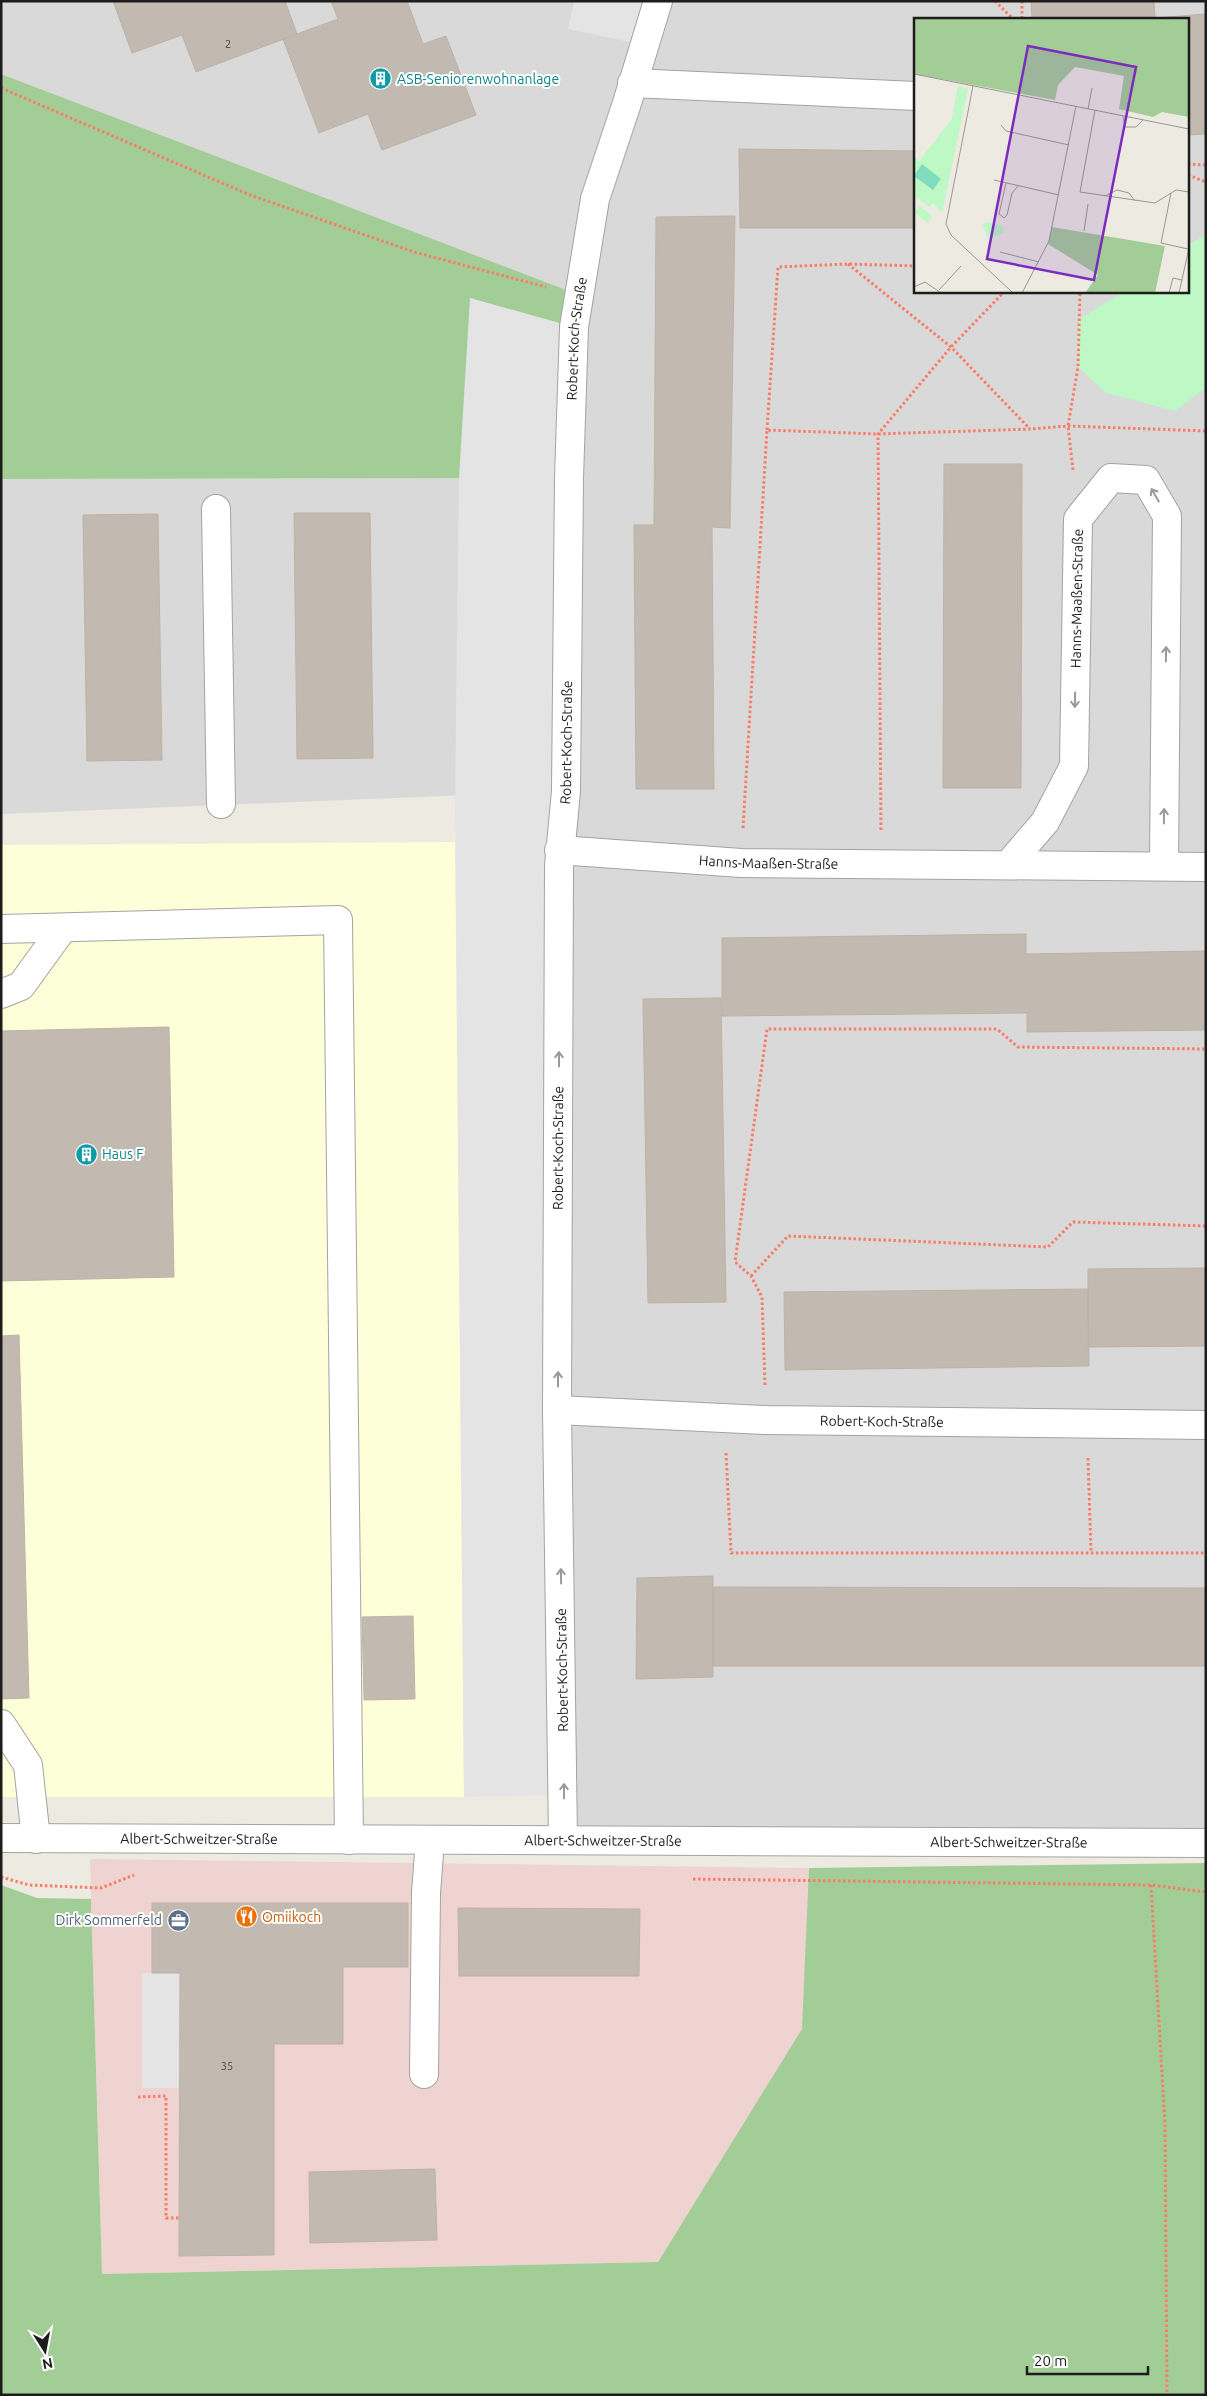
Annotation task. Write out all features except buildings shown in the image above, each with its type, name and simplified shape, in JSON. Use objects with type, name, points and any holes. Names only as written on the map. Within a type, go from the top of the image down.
[{"type":"street","name":"Robert-Koch-Straße","points":[[563,1840],[558,1410],[559,850],[566,791],[569,478],[574,327],[595,199],[658,1]]},
{"type":"street","points":[[632,83],[914,96]]},
{"type":"street","name":"Hanns-Maaßen-Straße","points":[[1009,864],[1045,822],[1074,766],[1078,519],[1112,478],[1146,480],[1167,516],[1164,865]]},
{"type":"street","points":[[216,510],[221,804]]},
{"type":"street","name":"Hanns-Maaßen-Straße","points":[[559,850],[741,863],[1164,865],[1206,867]]},
{"type":"street","points":[[1,929],[338,920],[348,1840]]},
{"type":"street","points":[[1,994],[21,986],[63,928]]},
{"type":"street","name":"Robert-Koch-Straße","points":[[558,1410],[766,1420],[1206,1425]]},
{"type":"street","points":[[1,1724],[28,1765],[36,1839]]},
{"type":"street","name":"Albert-Schweitzer-Straße","points":[[1,1838],[1206,1843]]},
{"type":"street","points":[[424,2074],[426,1893],[430,1840]]},
{"type":"path","points":[[995,1],[1012,18]]},
{"type":"path","points":[[1022,1],[1022,18]]},
{"type":"path","points":[[1,88],[250,195],[414,252],[578,295]]},
{"type":"path","points":[[1190,164],[1206,164]]},
{"type":"path","points":[[1190,176],[1206,182]]},
{"type":"path","points":[[848,264],[951,347],[1031,430]]},
{"type":"path","points":[[741,863],[778,267],[848,264],[914,266]]},
{"type":"path","points":[[881,863],[878,434],[951,347],[1004,292]]},
{"type":"path","points":[[1078,519],[1068,426],[1078,367],[1080,292]]},
{"type":"path","points":[[768,430],[878,434],[1031,430],[1068,426],[1206,431]]},
{"type":"path","points":[[766,1420],[762,1296],[752,1276],[735,1262],[767,1029],[997,1029],[1018,1048],[1206,1049]]},
{"type":"path","points":[[752,1276],[788,1236],[1048,1247],[1073,1222],[1206,1226]]},
{"type":"path","points":[[724,1419],[731,1553],[1090,1552],[1206,1554]]},
{"type":"path","points":[[1087,1424],[1090,1552]]},
{"type":"path","points":[[1,1877],[29,1885],[101,1888],[135,1875]]},
{"type":"path","points":[[685,1879],[1151,1885],[1206,1892]]},
{"type":"path","points":[[1151,1885],[1165,2125],[1167,2395]]},
{"type":"path","points":[[138,2097],[166,2096],[166,2218],[180,2218]]},
{"type":"shaded area","points":[[1,1],[1206,1],[1206,1843],[563,1840],[566,791],[1,814],[1,479],[569,478],[578,295],[1,74]]},
{"type":"shaded area","points":[[574,1],[658,1],[644,45],[568,29]]},
{"type":"shaded area","points":[[470,298],[574,327],[564,1795],[464,1797],[455,795],[459,478]]},
{"type":"shaded area","points":[[455,842],[464,1797],[1,1797],[1,845]]},
{"type":"shaded area","points":[[90,1859],[809,1868],[803,2029],[658,2262],[102,2274]]},
{"type":"shaded area","points":[[142,1973],[180,1973],[180,2088],[142,2088]]},
{"type":"green space","points":[[1,74],[579,295],[569,478],[1,479]]},
{"type":"green space","points":[[1206,234],[1206,388],[1175,411],[1106,393],[1078,367],[1078,320],[1123,292],[1190,292],[1190,244]]},
{"type":"green space","points":[[1206,1863],[1206,2395],[1,2395],[1,1885],[37,1898],[91,1899],[102,2274],[658,2262],[802,2029],[809,1868]]},
{"type":"place","name":"ASB-Seniorenwohnanlage","points":[[381,79]]},
{"type":"place","name":"Haus F","points":[[86,1154]]},
{"type":"place","name":"Omiikoch","points":[[246,1917]]},
{"type":"place","name":"Dirk Sommerfeld","points":[[178,1920]]}]
